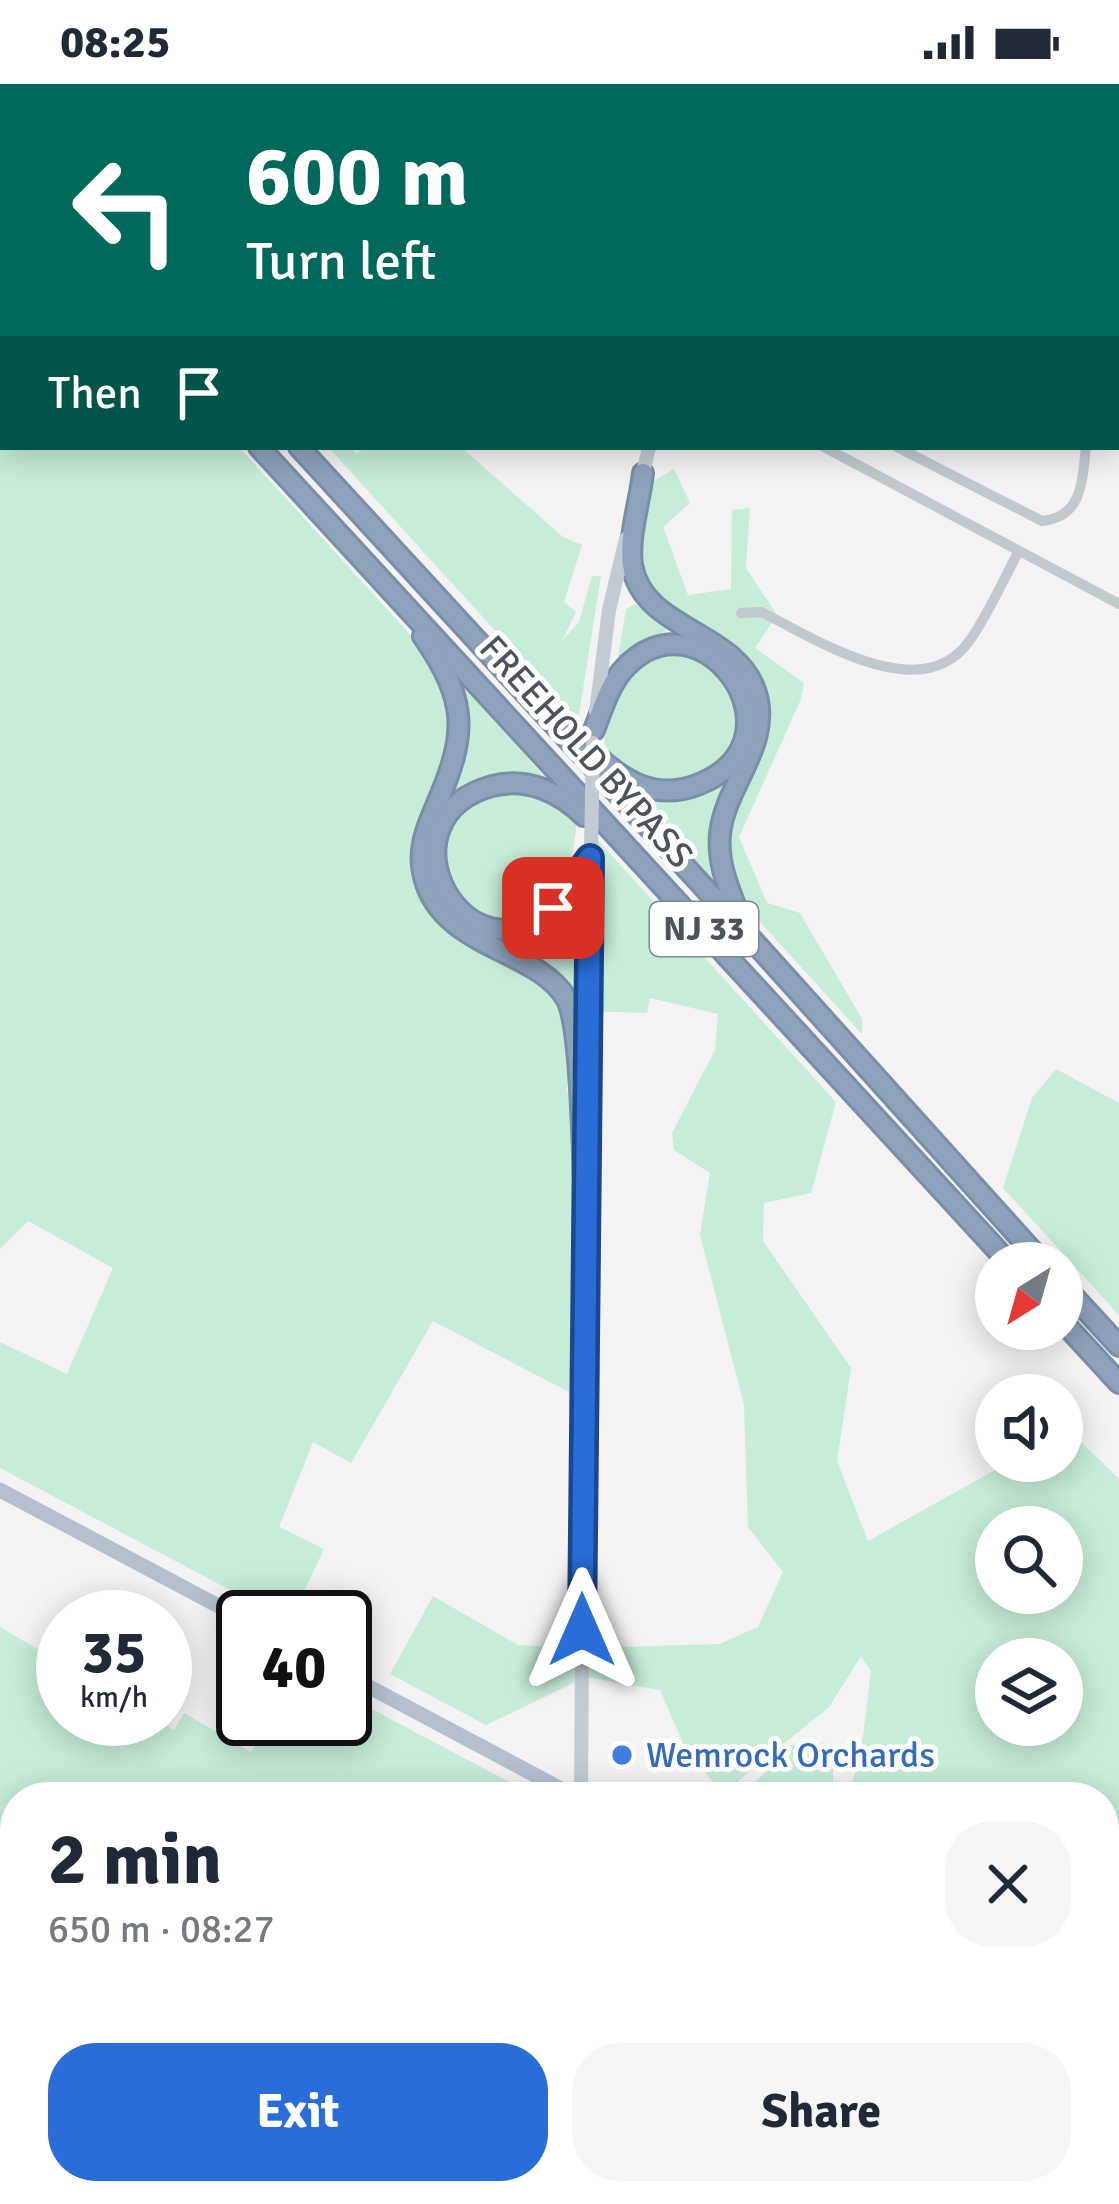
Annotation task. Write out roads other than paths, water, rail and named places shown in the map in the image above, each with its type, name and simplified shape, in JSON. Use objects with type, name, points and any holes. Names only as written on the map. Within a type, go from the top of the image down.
[{"type":"highway","name":"FREEHOLD BYPASS","points":[[262,450],[990,1242]]},
{"type":"highway","name":"FREEHOLD BYPASS","points":[[301,450],[1024,1242]]},
{"type":"highway","points":[[643,473],[632,555],[642,591],[660,610],[731,654],[746,670],[756,692],[760,712],[755,742],[720,833],[724,877],[746,933]]},
{"type":"highway","points":[[396,597],[441,665],[460,722],[456,758],[423,841],[425,880],[449,919],[552,982],[569,1004],[585,1198]]},
{"type":"highway","points":[[440,600],[596,755],[634,785],[678,790],[713,777],[738,751],[745,733],[746,706],[733,674],[712,656],[686,647],[657,649],[639,656],[618,676],[594,736]]},
{"type":"highway","points":[[590,854],[574,883],[545,915],[505,928],[478,923],[456,908],[441,887],[434,865],[441,826],[460,803],[493,786],[533,786],[566,798],[710,936]]},
{"type":"highway","points":[[1083,1307],[1119,1346]]},
{"type":"highway","points":[[1083,1344],[1119,1383]]},
{"type":"main road","points":[[0,1490],[216,1605]]},
{"type":"main road","points":[[372,1688],[550,1782]]},
{"type":"street","points":[[579,1782],[594,736],[609,610],[648,450]]},
{"type":"street","points":[[830,450],[1119,604]]},
{"type":"street","points":[[903,450],[1035,519],[1049,520],[1063,515],[1078,498],[1086,450]]},
{"type":"street","points":[[741,614],[760,611],[868,662],[893,670],[921,671],[949,660],[968,644],[1019,551]]},
{"type":"place","name":"Wemrock Orchards","points":[[622,1755]]}]
